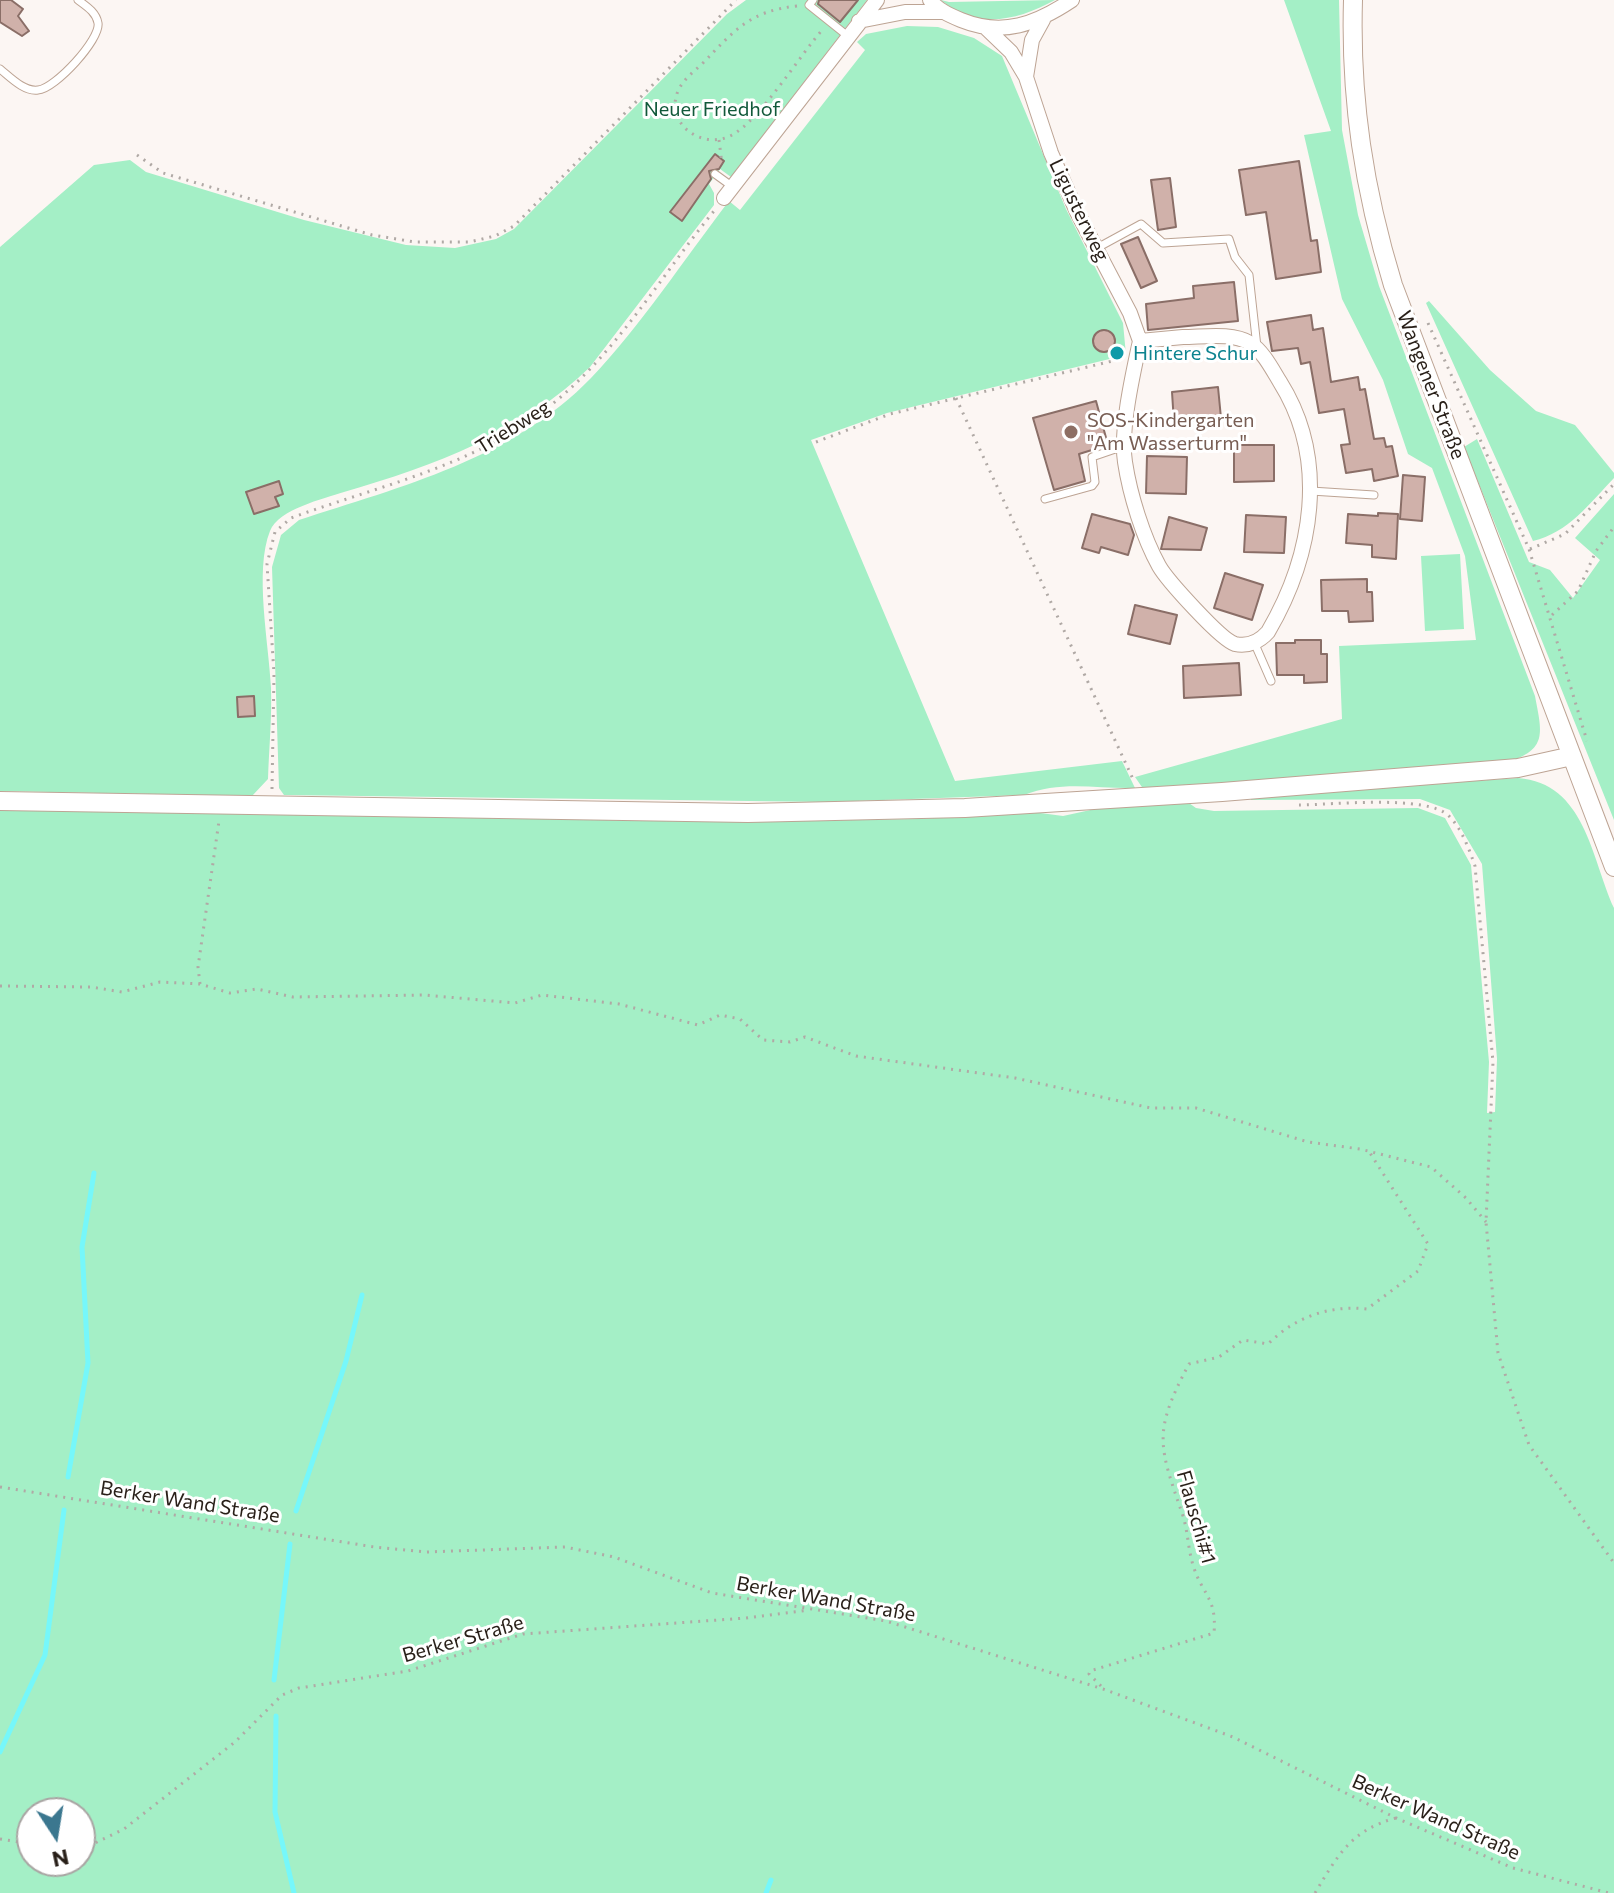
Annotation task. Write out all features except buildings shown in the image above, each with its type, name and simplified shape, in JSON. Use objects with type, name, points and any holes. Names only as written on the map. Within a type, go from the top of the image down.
[{"type":"main road","name":"Wangener Straße","points":[[1353,0],[1353,89],[1357,135],[1379,240],[1393,285],[1614,867]]},
{"type":"main road","points":[[0,801],[748,813],[965,808],[1145,798],[1518,768],[1572,756]]},
{"type":"street","points":[[727,188],[877,0]]},
{"type":"street","points":[[930,0],[944,12],[987,29],[1043,20],[1072,0]]},
{"type":"street","points":[[859,21],[917,11],[944,12]]},
{"type":"street","name":"Ligusterweg","points":[[1026,77],[1032,40],[1043,20]]},
{"type":"street","name":"Ligusterweg","points":[[987,29],[1011,52],[1026,77],[1051,153],[1130,313],[1140,341]]},
{"type":"street","points":[[1226,337],[1242,339],[1257,349],[1302,422],[1311,467],[1311,512],[1282,602],[1268,632],[1254,642],[1236,644],[1228,640],[1161,569],[1149,546],[1127,472],[1124,446],[1140,341],[1226,337]]},
{"type":"lane","points":[[0,69],[27,89],[39,91],[61,79],[97,33],[98,23],[93,12],[78,0]]},
{"type":"lane","points":[[811,2],[849,37]]},
{"type":"lane","points":[[715,174],[727,188]]},
{"type":"lane","points":[[1097,248],[1141,224],[1163,243],[1229,239],[1235,257],[1249,275],[1257,349]]},
{"type":"lane","points":[[1045,499],[1092,486],[1095,482],[1092,457],[1124,446]]},
{"type":"lane","points":[[1311,491],[1374,495]]},
{"type":"lane","points":[[1254,642],[1271,681]]},
{"type":"path","points":[[137,155],[163,173],[372,235],[446,245],[495,236],[514,226],[736,0]]},
{"type":"path","points":[[811,2],[752,17],[686,78],[677,92],[676,116],[695,136],[719,140],[732,135],[749,121],[829,21]]},
{"type":"path","points":[[719,140],[727,188]]},
{"type":"path","name":"Triebweg","points":[[271,804],[274,674],[267,564],[275,532],[291,518],[427,474],[466,457],[545,410],[594,365],[727,188]]},
{"type":"path","points":[[1427,321],[1529,549],[1588,745]]},
{"type":"path","points":[[816,442],[890,414],[1136,357]]},
{"type":"path","points":[[956,398],[1145,798]]},
{"type":"path","points":[[1529,549],[1565,534],[1614,484]]},
{"type":"path","points":[[1551,616],[1578,591],[1596,551],[1614,527]]},
{"type":"path","points":[[200,984],[198,967],[222,803]]},
{"type":"path","points":[[1285,805],[1418,804],[1447,814],[1469,849],[1475,866],[1493,1062],[1486,1222],[1498,1353],[1529,1445],[1614,1563]]},
{"type":"path","points":[[0,986],[91,987],[122,992],[160,982],[200,984],[230,993],[257,989],[293,997],[424,995],[515,1003],[542,995],[619,1004],[698,1025],[720,1015],[740,1019],[763,1040],[790,1042],[805,1037],[856,1056],[1015,1078],[1151,1108],[1196,1108],[1308,1142],[1431,1167],[1466,1198],[1486,1222]]},
{"type":"path","name":"Flauschi#1","points":[[1103,1689],[1089,1674],[1090,1671],[1214,1633],[1216,1610],[1193,1566],[1184,1518],[1167,1478],[1162,1421],[1189,1364],[1219,1357],[1243,1340],[1268,1344],[1286,1327],[1317,1313],[1343,1307],[1367,1309],[1418,1271],[1428,1244],[1370,1153]]},
{"type":"path","name":"Berker Wand Straße","points":[[0,1487],[374,1547],[426,1552],[565,1547],[614,1557],[712,1593],[886,1621],[1103,1689],[1233,1737],[1396,1818],[1513,1868],[1609,1893]]},
{"type":"path","name":"Berker Straße","points":[[96,1843],[124,1829],[235,1742],[282,1695],[299,1688],[408,1671],[523,1634],[746,1618],[812,1609]]},
{"type":"path","points":[[1315,1893],[1339,1853],[1369,1826],[1396,1818]]},
{"type":"green space","name":"Neuer Friedhof","points":[[746,0],[867,0],[731,177],[720,169],[709,184],[714,193],[714,205],[590,367],[536,411],[506,429],[411,471],[302,506],[282,517],[270,531],[263,566],[271,688],[268,779],[252,796],[0,791],[0,247],[94,165],[130,160],[146,172],[304,220],[406,245],[455,248],[496,239],[514,229],[727,14]]},
{"type":"green space","points":[[941,0],[1055,0],[1011,17],[982,19],[968,16]]},
{"type":"green space","points":[[1284,0],[1339,0],[1342,130],[1358,215],[1379,286],[1535,696],[1539,738],[1530,752],[1507,762],[1144,790],[1135,777],[1342,719],[1339,646],[1476,640],[1465,556],[1432,468],[1408,454],[1383,380],[1342,299],[1304,135],[1331,131]]},
{"type":"green space","points":[[907,26],[938,27],[974,38],[1002,56],[1066,209],[1123,323],[1126,355],[887,413],[811,440],[955,781],[1122,761],[1135,788],[1065,786],[1024,795],[827,802],[284,795],[279,788],[272,567],[281,535],[299,520],[454,467],[527,429],[560,406],[591,378],[627,337],[729,201],[740,210],[865,50],[857,42],[866,34]]},
{"type":"green space","points":[[1429,301],[1490,370],[1536,411],[1575,425],[1614,473],[1614,478],[1587,507],[1568,524],[1546,537],[1533,541],[1426,303]]},
{"type":"green space","points":[[1477,439],[1529,562],[1550,570],[1573,598],[1600,560],[1575,538],[1614,494],[1614,820],[1464,447]]},
{"type":"green space","points":[[1460,554],[1464,629],[1425,631],[1421,556]]},
{"type":"green space","points":[[1518,778],[1540,783],[1558,793],[1572,808],[1591,846],[1614,908],[1614,1893],[0,1893],[0,810],[724,822],[917,819],[1033,812],[1063,816],[1095,809],[1186,801],[1196,808],[1214,811],[1418,808],[1445,818],[1471,865],[1489,1062],[1487,1113],[1495,1112],[1497,1059],[1482,864],[1450,810],[1420,799],[1251,800],[1251,796]]},
{"type":"waterway","points":[[68,1477],[88,1363],[82,1247],[94,1173]]},
{"type":"waterway","points":[[296,1511],[346,1361],[362,1295]]},
{"type":"waterway","points":[[0,1752],[45,1655],[64,1510]]},
{"type":"waterway","points":[[274,1680],[290,1544]]},
{"type":"waterway","points":[[276,1716],[275,1812],[294,1893]]},
{"type":"waterway","points":[[766,1893],[771,1880]]},
{"type":"place","name":"Hintere Schur","points":[[1117,353]]},
{"type":"place","name":"SOS-Kindergarten \"Am Wasserturm\"","points":[[1071,432]]}]
